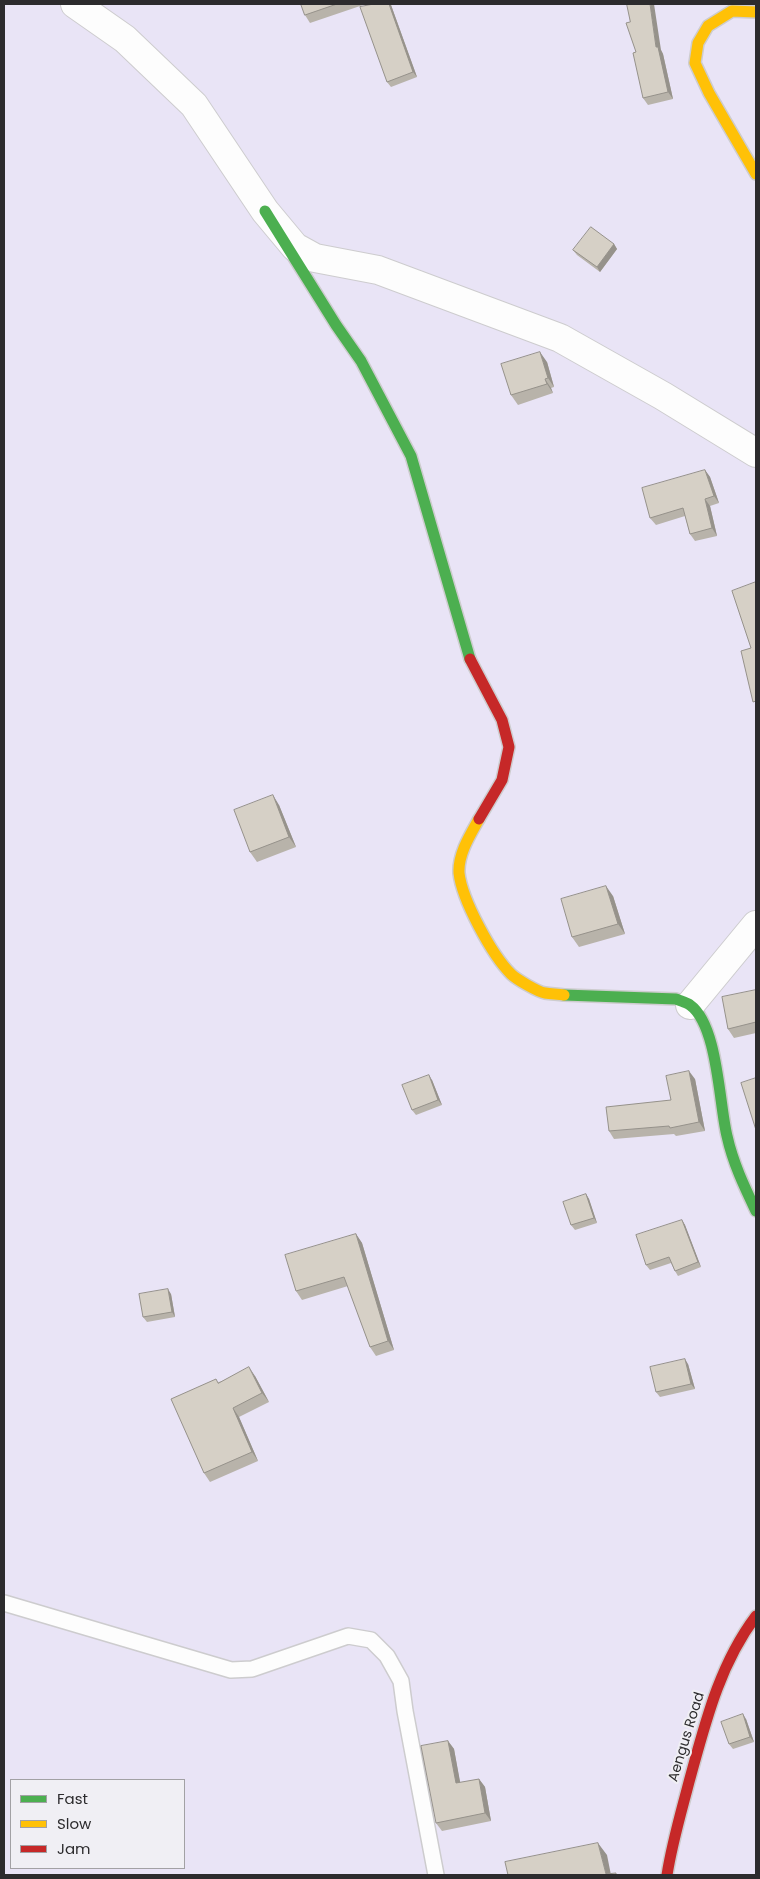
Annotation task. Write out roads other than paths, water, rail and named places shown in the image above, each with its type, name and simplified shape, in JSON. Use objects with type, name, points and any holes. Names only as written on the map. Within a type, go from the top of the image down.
[{"type":"street","points":[[76,4],[125,39],[194,105],[265,211],[336,325],[361,361],[411,456],[470,658],[502,720],[510,746],[502,780],[470,834],[463,850],[459,871],[463,891],[473,914],[493,949],[512,975],[543,993],[676,999],[690,1005],[708,1033],[722,1102],[726,1134],[736,1169],[756,1211]]},
{"type":"street","points":[[740,9],[708,26],[698,43],[695,63],[708,94],[756,174]]},
{"type":"street","points":[[265,211],[294,247],[315,258],[378,270],[560,338],[663,396],[756,453]]},
{"type":"street","points":[[690,1005],[756,925]]},
{"type":"street","name":"Aengus Road","points":[[667,1875],[670,1854],[702,1730],[725,1669],[745,1629],[756,1616]]},
{"type":"lane","points":[[4,1603],[231,1670],[252,1669],[348,1636],[371,1640],[387,1656],[401,1681],[404,1711],[436,1875]]}]
